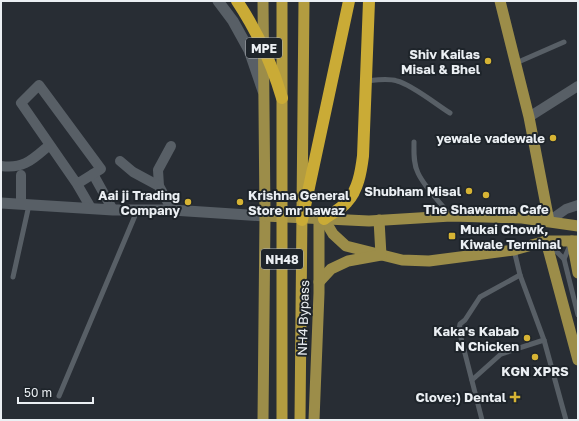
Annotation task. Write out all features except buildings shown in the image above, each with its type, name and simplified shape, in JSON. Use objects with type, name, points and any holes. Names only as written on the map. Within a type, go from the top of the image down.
[{"type":"highway","name":"MPE","points":[[237,1],[265,50],[275,74],[282,98]]},
{"type":"highway","name":"NH48","points":[[282,1],[282,420]]},
{"type":"highway","name":"NH48","points":[[300,420],[305,31],[304,1]]},
{"type":"highway","points":[[302,220],[349,1]]},
{"type":"highway","points":[[322,218],[347,202],[356,187],[361,173],[363,156],[369,1]]},
{"type":"main road","points":[[218,1],[233,21],[249,50],[263,94]]},
{"type":"main road","points":[[263,1],[265,216],[263,420]]},
{"type":"main road","points":[[500,1],[529,117],[549,221]]},
{"type":"main road","points":[[1,203],[113,210],[172,210],[369,221],[451,216],[522,218],[578,226]]},
{"type":"main road","points":[[322,218],[333,234],[346,246],[402,260],[429,261],[514,250],[546,241],[575,241],[578,273]]},
{"type":"main road","name":"NH4 Bypass","points":[[314,420],[322,218]]},
{"type":"main road","points":[[380,220],[381,255]]},
{"type":"main road","points":[[546,241],[578,360]]},
{"type":"main road","points":[[319,282],[331,269],[348,261],[381,255]]},
{"type":"street","points":[[77,184],[101,169],[39,84],[21,103],[77,184],[91,208]]},
{"type":"street","points":[[529,117],[578,86]]},
{"type":"street","points":[[171,146],[158,170],[159,186],[172,210]]},
{"type":"street","points":[[1,166],[21,166],[33,159],[46,148]]},
{"type":"street","points":[[120,161],[133,172],[159,186]]},
{"type":"street","points":[[93,174],[113,210]]},
{"type":"street","points":[[21,175],[25,205]]},
{"type":"street","points":[[549,221],[566,209],[578,205]]},
{"type":"lane","points":[[516,63],[564,42]]},
{"type":"lane","points":[[365,81],[398,81],[407,85],[450,113]]},
{"type":"lane","points":[[414,142],[415,162],[418,172],[451,216]]},
{"type":"lane","points":[[13,277],[25,205]]},
{"type":"lane","points":[[59,396],[137,211]]},
{"type":"lane","points":[[546,241],[564,259],[578,315]]},
{"type":"lane","points":[[564,259],[575,241]]},
{"type":"lane","points":[[514,250],[520,275],[544,340],[566,420]]},
{"type":"lane","points":[[482,420],[459,330],[460,324],[465,320],[480,297],[520,275]]},
{"type":"lane","points":[[472,380],[501,354],[544,340]]},
{"type":"place","name":"Shiv Kailas Misal & Bhel","points":[[488,61]]},
{"type":"place","name":"yewale vadewale","points":[[553,138]]},
{"type":"place","name":"Shubham Misal","points":[[469,191]]},
{"type":"place","name":"The Shawarma Cafe","points":[[486,195]]},
{"type":"place","name":"Aai ji Trading Company","points":[[188,202]]},
{"type":"place","name":"Krishna General Store mr nawaz","points":[[240,202]]},
{"type":"place","name":"Mukai Chowk, Kiwale Terminal","points":[[452,236]]},
{"type":"place","name":"Kaka's Kabab N Chicken","points":[[527,338]]},
{"type":"place","name":"KGN XPRS","points":[[535,357]]},
{"type":"place","name":"Clove:) Dental","points":[[515,397]]}]
